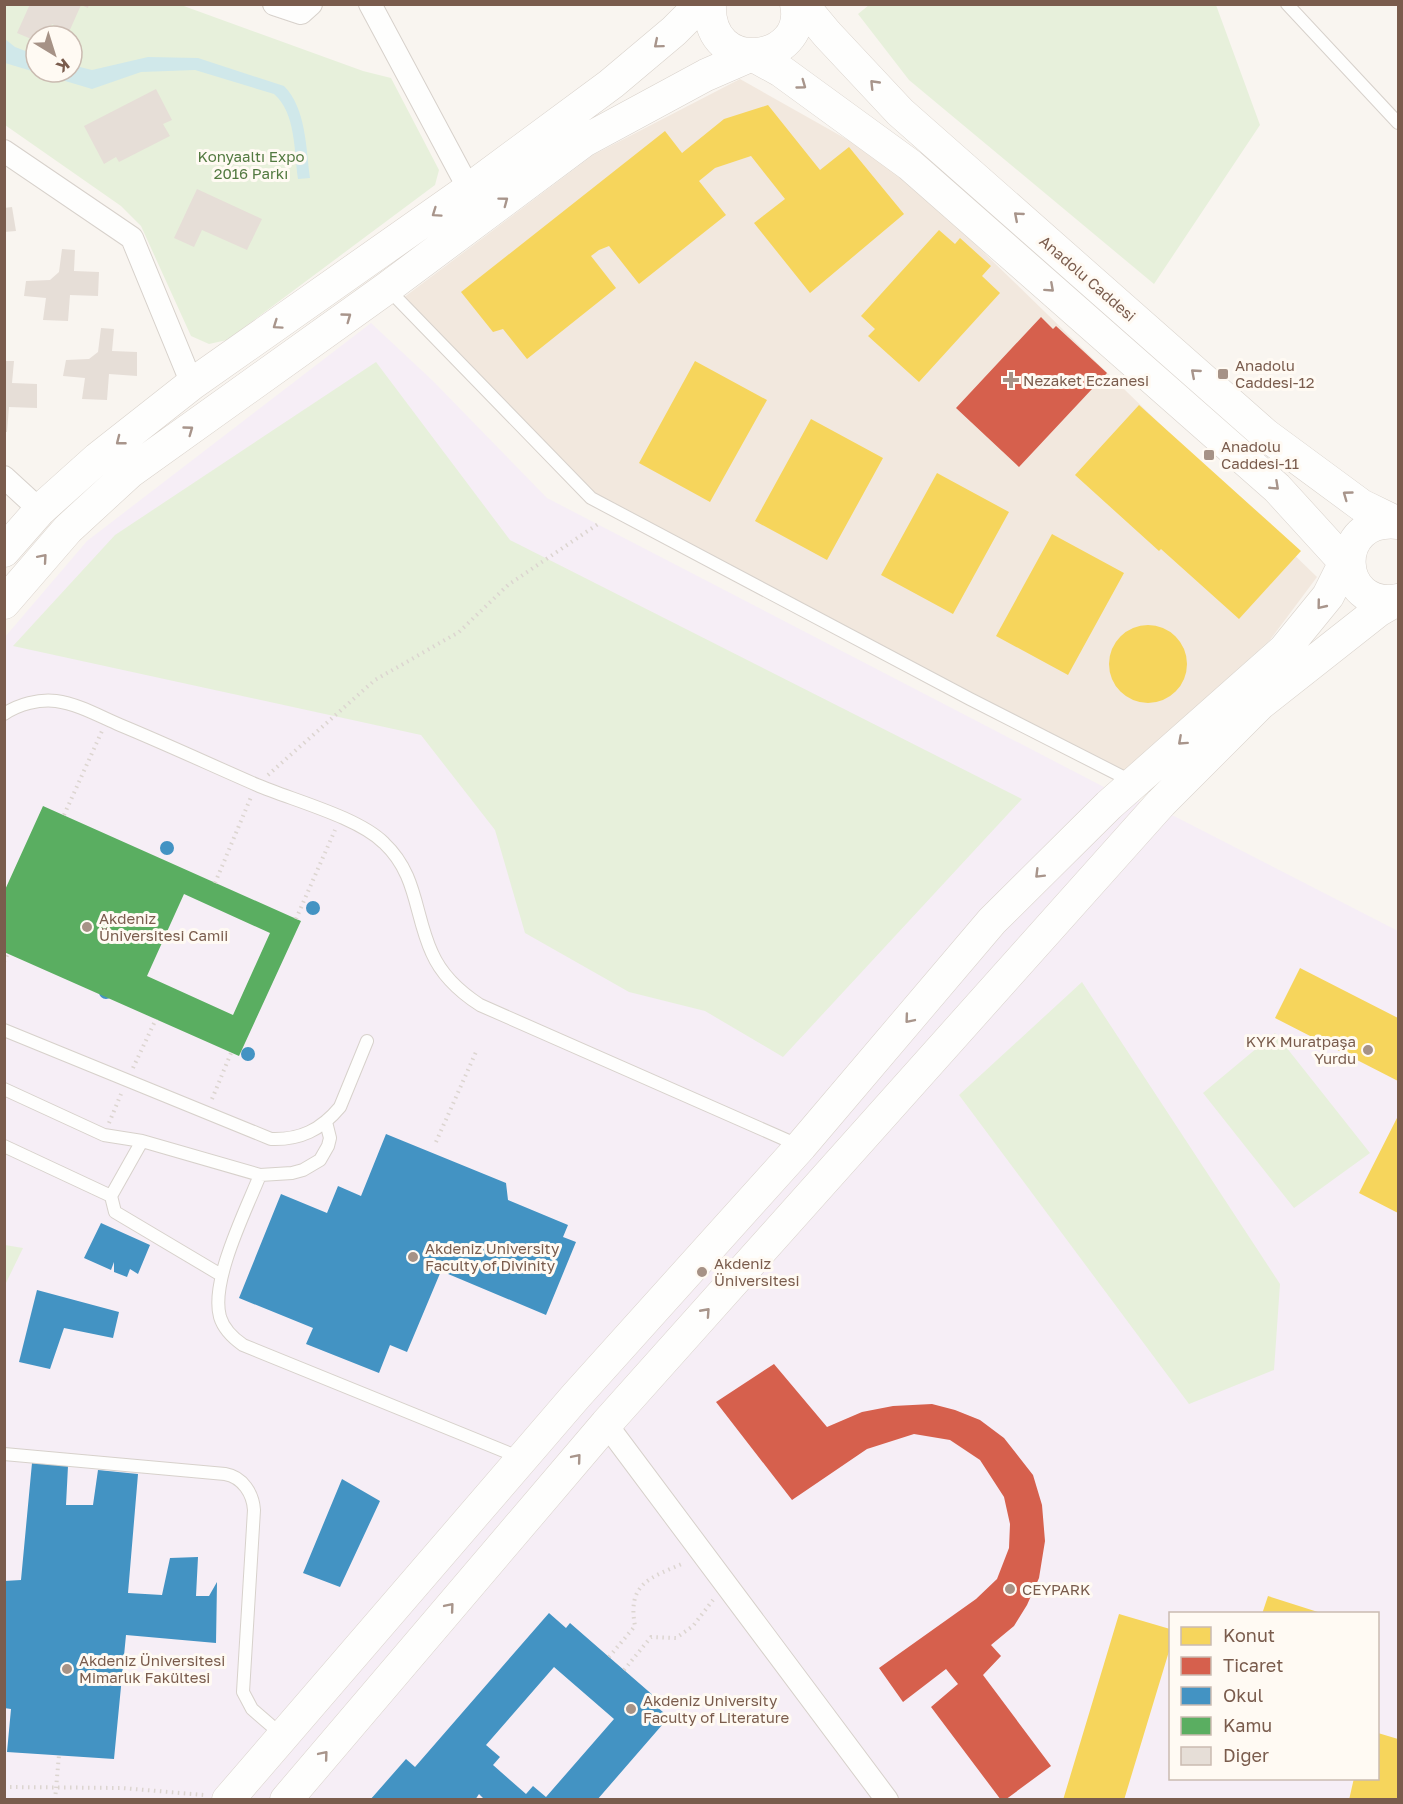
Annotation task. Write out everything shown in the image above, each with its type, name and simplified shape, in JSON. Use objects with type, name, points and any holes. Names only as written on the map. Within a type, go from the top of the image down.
[{"type":"street","points":[[274,4],[300,13],[311,4]]},
{"type":"street","points":[[370,4],[469,189]]},
{"type":"street","points":[[4,603],[68,529],[130,472],[387,288],[584,141],[706,75],[752,55],[766,53],[779,47],[789,37],[803,10]]},
{"type":"street","name":"Anadolu Caddesi","points":[[803,10],[900,112],[1257,427],[1361,505],[1395,520]]},
{"type":"street","points":[[4,551],[40,510],[98,458],[192,384],[469,189],[611,84],[704,11],[725,45],[737,52],[752,55],[781,71],[910,165],[1277,488],[1348,561],[1353,580],[1361,590],[1371,597],[1393,603]]},
{"type":"street","points":[[4,151],[132,238],[192,384]]},
{"type":"street","points":[[4,477],[40,510]]},
{"type":"street","points":[[220,1798],[283,1736],[584,1387],[801,1146],[992,921],[1109,805],[1284,650],[1328,596],[1348,561],[1354,542],[1362,532],[1374,525],[1395,520]]},
{"type":"street","points":[[286,1800],[606,1424],[1161,803],[1260,704],[1378,611],[1393,603]]},
{"type":"street","points":[[606,1424],[887,1800]]},
{"type":"lane","points":[[1287,4],[1398,123]]},
{"type":"lane","points":[[387,288],[591,498],[1119,777],[1135,783]]},
{"type":"lane","points":[[4,714],[25,704],[41,701],[70,704],[368,830],[396,856],[411,882],[432,955],[442,971],[467,997],[491,1010],[801,1146]]},
{"type":"lane","points":[[4,1030],[271,1139],[295,1138],[307,1134],[326,1122],[340,1107],[367,1041]]},
{"type":"lane","points":[[4,1089],[104,1134],[142,1141],[260,1175],[292,1173],[303,1170],[320,1160],[330,1138],[326,1122]]},
{"type":"lane","points":[[142,1141],[111,1197],[115,1212],[221,1275]]},
{"type":"lane","points":[[4,1146],[111,1197]]},
{"type":"lane","points":[[260,1175],[221,1275],[218,1305],[220,1317],[229,1334],[243,1345],[522,1459]]},
{"type":"lane","points":[[4,1454],[225,1474],[232,1475],[242,1482],[254,1501],[243,1692],[252,1709],[283,1736]]},
{"type":"path","points":[[215,883],[257,785],[375,680],[459,632],[508,585],[598,524]]},
{"type":"path","points":[[64,815],[107,720]]},
{"type":"path","points":[[296,919],[340,818]]},
{"type":"path","points":[[4,962],[8,953]]},
{"type":"path","points":[[436,1142],[476,1052]]},
{"type":"path","points":[[206,1113],[231,1053]]},
{"type":"path","points":[[609,1657],[635,1626],[633,1600],[641,1584],[685,1563]]},
{"type":"path","points":[[624,1670],[651,1637],[676,1638],[693,1626],[713,1599]]},
{"type":"path","points":[[55,1800],[59,1755]]},
{"type":"path","points":[[4,1787],[122,1788],[220,1798]]},
{"type":"shaded area","points":[[740,79],[896,167],[1317,577],[1270,640],[1119,777],[591,498],[399,301],[593,155]]},
{"type":"shaded area","name":"Akdeniz Üniversitesi","points":[[371,323],[433,381],[547,498],[1104,787],[1174,816],[1398,931],[1398,1799],[5,1800],[5,637],[87,541]]},
{"type":"green space","name":"Konyaaltı Expo 2016 Parkı","points":[[5,5],[181,5],[363,71],[391,78],[439,170],[435,185],[227,340],[209,344],[191,336],[141,226],[121,206],[5,125]]},
{"type":"green space","points":[[869,5],[1216,5],[1260,125],[1154,284],[909,80],[858,14]]},
{"type":"green space","points":[[376,362],[510,540],[1022,799],[783,1057],[705,1011],[629,992],[525,933],[495,830],[421,735],[13,646],[115,535]]},
{"type":"green space","points":[[1082,982],[1280,1284],[1274,1370],[1189,1404],[959,1095]]},
{"type":"green space","points":[[1275,1033],[1370,1153],[1294,1208],[1203,1093]]},
{"type":"green space","points":[[4,1245],[23,1248],[5,1285]]},
{"type":"water","points":[[5,39],[24,50],[24,69],[5,63]]},
{"type":"water","points":[[148,57],[198,58],[284,86],[297,105],[301,117],[310,178],[298,179],[290,122],[281,102],[274,94],[195,70],[141,72],[92,89],[75,84],[84,84],[84,68],[92,70]]},
{"type":"building: Konut","points":[[768,105],[820,170],[849,147],[904,214],[810,293],[754,223],[785,199],[751,156],[715,168],[699,181],[726,215],[639,284],[609,246],[591,256],[616,288],[527,359],[503,329],[493,332],[461,292],[665,131],[682,153],[724,119]]},
{"type":"building: Konut","points":[[939,230],[955,244],[960,238],[991,266],[982,276],[1000,293],[919,382],[868,336],[875,329],[861,316]]},
{"type":"building: Konut","points":[[695,361],[767,400],[710,502],[639,463]]},
{"type":"building: Konut","points":[[1139,405],[1301,551],[1239,619],[1075,475]]},
{"type":"building: Konut","points":[[811,419],[883,458],[827,560],[755,521]]},
{"type":"building: Konut","points":[[937,473],[1009,512],[953,614],[881,575]]},
{"type":"building: Konut","points":[[1052,534],[1124,573],[1068,675],[996,636]]},
{"type":"building: Konut","points":[[1140,625],[1156,625],[1170,631],[1181,642],[1187,656],[1187,672],[1181,686],[1170,697],[1156,703],[1140,703],[1126,697],[1115,686],[1109,672],[1109,656],[1115,642],[1126,631]]},
{"type":"building: Konut","name":"KYK Muratpaşa Yurdu","points":[[1300,968],[1398,1018],[1398,1081],[1275,1018]]},
{"type":"building: Konut","points":[[1398,1116],[1398,1213],[1359,1193]]},
{"type":"building: Konut","points":[[1268,1596],[1318,1612],[1263,1612]]},
{"type":"building: Konut","points":[[1119,1614],[1169,1629],[1169,1651],[1124,1800],[1063,1800]]},
{"type":"building: Konut","points":[[1379,1733],[1398,1739],[1398,1800],[1349,1800],[1354,1780],[1379,1780]]},
{"type":"building: Ticaret","points":[[1041,317],[1053,329],[1056,326],[1107,373],[1019,467],[956,408]]},
{"type":"building: Ticaret","name":"CEYPARK","points":[[774,1364],[827,1427],[862,1412],[893,1406],[932,1404],[980,1420],[1004,1438],[1033,1475],[1042,1505],[1045,1541],[1039,1578],[1027,1605],[1014,1626],[991,1645],[1001,1656],[983,1675],[1051,1766],[1005,1800],[1001,1800],[931,1707],[958,1684],[946,1669],[903,1702],[879,1668],[976,1599],[997,1579],[1009,1548],[1010,1524],[1004,1497],[980,1460],[950,1440],[914,1434],[867,1449],[792,1500],[716,1402]]},
{"type":"building: Okul","points":[[164,841],[170,841],[174,848],[170,855],[164,855],[160,851],[160,845]]},
{"type":"building: Okul","points":[[310,901],[316,901],[320,908],[316,915],[310,915],[306,911],[306,905]]},
{"type":"building: Okul","points":[[103,985],[109,985],[113,992],[109,999],[103,999],[99,995],[99,989]]},
{"type":"building: Okul","points":[[245,1047],[251,1047],[255,1054],[251,1061],[245,1061],[241,1057],[241,1051]]},
{"type":"building: Okul","name":"Akdeniz University Faculty of Divinity","points":[[386,1134],[506,1183],[508,1200],[568,1225],[563,1237],[576,1242],[546,1315],[441,1271],[407,1352],[390,1345],[379,1373],[306,1344],[313,1328],[239,1298],[281,1194],[327,1213],[338,1186],[361,1196]]},
{"type":"building: Okul","points":[[101,1223],[150,1245],[138,1274],[130,1269],[127,1277],[114,1272],[114,1262],[111,1270],[84,1258]]},
{"type":"building: Okul","points":[[37,1290],[119,1312],[113,1338],[64,1328],[50,1369],[19,1362]]},
{"type":"building: Okul","points":[[32,1463],[68,1466],[66,1505],[93,1505],[98,1470],[138,1474],[128,1593],[162,1595],[170,1558],[198,1557],[196,1596],[209,1596],[217,1582],[216,1643],[126,1635],[114,1759],[7,1752],[11,1709],[4,1708],[4,1581],[21,1580]]},
{"type":"building: Okul","points":[[342,1479],[380,1501],[340,1587],[303,1573]]},
{"type":"building: Okul","name":"Akdeniz University Faculty of Literature","points":[[549,1613],[566,1628],[570,1623],[655,1697],[651,1702],[669,1717],[597,1800],[485,1800],[479,1794],[475,1800],[370,1800],[406,1759],[415,1767]],"holes":[[[554,1667],[614,1719],[546,1797],[533,1786],[526,1794],[493,1765],[500,1757],[486,1745]]]},
{"type":"building: Kamu","name":"Akdeniz Üniversitesi Camii","points":[[43,806],[301,921],[239,1056],[4,952],[4,892]],"holes":[[[184,894],[270,933],[233,1015],[147,976]]]},
{"type":"building: Diğer","points":[[30,4],[89,4],[88,8],[81,5],[73,24],[24,24],[24,36],[17,33]]},
{"type":"building: Diğer","points":[[156,89],[172,120],[163,124],[170,136],[119,162],[116,157],[104,164],[84,126]]},
{"type":"building: Diğer","points":[[197,189],[262,219],[247,250],[202,230],[194,247],[174,238]]},
{"type":"building: Diğer","points":[[12,207],[16,231],[4,232],[4,208]]},
{"type":"building: Diğer","points":[[62,249],[75,250],[74,271],[99,272],[98,296],[70,295],[68,321],[43,320],[46,298],[24,296],[26,281],[50,280],[59,272]]},
{"type":"building: Diğer","points":[[101,328],[114,329],[112,351],[137,352],[137,376],[109,374],[107,400],[82,399],[85,378],[63,376],[66,360],[89,359],[98,352]]},
{"type":"building: Diğer","points":[[4,361],[14,361],[12,383],[37,384],[37,408],[9,407],[7,432],[4,432]]},
{"type":"place","name":"Anadolu Caddesi-12","points":[[1223,374]]},
{"type":"place","name":"Nezaket Eczanesi","points":[[1011,380]]},
{"type":"place","name":"Anadolu Caddesi-11","points":[[1209,455]]},
{"type":"place","name":"Akdeniz Üniversitesi Camii","points":[[87,927]]},
{"type":"place","name":"KYK Muratpaşa Yurdu","points":[[1368,1050]]},
{"type":"place","name":"Akdeniz University Faculty of Divinity","points":[[413,1257]]},
{"type":"place","name":"Akdeniz Üniversitesi","points":[[702,1272]]},
{"type":"place","name":"CEYPARK","points":[[1010,1589]]},
{"type":"place","name":"Akdeniz Üniversitesi Mimarlık Fakültesi","points":[[67,1669]]},
{"type":"place","name":"Akdeniz University Faculty of Literature","points":[[631,1709]]}]
